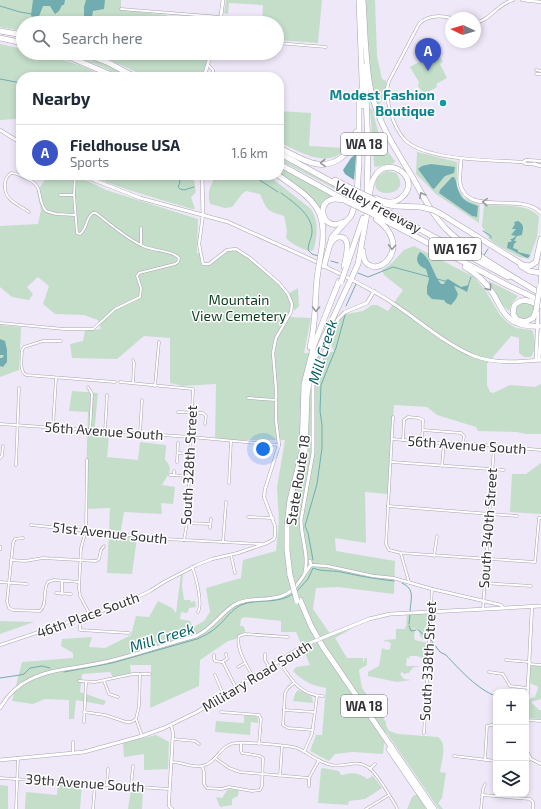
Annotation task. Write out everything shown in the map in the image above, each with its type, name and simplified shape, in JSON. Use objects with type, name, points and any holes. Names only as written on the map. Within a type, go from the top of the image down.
[{"type":"highway","name":"State Route 18","points":[[346,266],[358,227],[365,194],[365,149],[359,0]]},
{"type":"highway","name":"State Route 18","points":[[363,0],[368,174],[367,197],[361,226],[309,358],[304,384],[302,451],[290,500],[287,526],[287,550],[298,601],[305,622],[319,648],[430,809]]},
{"type":"highway","points":[[363,0],[369,75],[374,103],[385,130],[425,200],[439,221],[452,234],[484,258],[539,292]]},
{"type":"highway","points":[[324,266],[334,235],[351,216],[356,205],[358,184],[360,17]]},
{"type":"highway","points":[[0,31],[16,34]]},
{"type":"highway","points":[[0,38],[16,41]]},
{"type":"highway","points":[[77,60],[105,72]]},
{"type":"highway","points":[[101,60],[126,72]]},
{"type":"highway","points":[[366,97],[371,161],[370,193]]},
{"type":"highway","points":[[284,150],[318,164],[329,164],[339,160],[347,153],[355,140],[359,101]]},
{"type":"highway","name":"Valley Freeway","points":[[284,156],[374,208],[539,292]]},
{"type":"highway","name":"Valley Freeway","points":[[284,164],[351,195],[361,208],[374,208],[424,241],[541,301]]},
{"type":"highway","points":[[312,364],[358,264],[374,178],[382,170],[393,167],[405,174],[408,181],[408,187],[405,194],[395,202],[389,202],[374,208]]},
{"type":"highway","points":[[284,179],[308,197],[316,207],[324,226],[316,292],[315,321],[303,373],[303,404]]},
{"type":"highway","points":[[351,216],[342,222],[332,224],[324,217],[322,210],[326,202],[333,198],[362,193],[374,208],[381,223],[389,232],[392,239],[392,253],[389,259],[378,266],[367,264],[363,259],[363,242]]},
{"type":"highway","points":[[374,208],[389,205],[421,207],[441,214],[523,265],[530,266],[535,263],[541,239]]},
{"type":"highway","points":[[374,208],[475,268]]},
{"type":"highway","points":[[346,266],[360,241],[366,220]]},
{"type":"highway","points":[[328,253],[333,240],[339,237],[344,239],[348,245],[346,266]]},
{"type":"highway","points":[[424,241],[476,274],[492,291],[504,313],[511,320],[524,326],[540,327]]},
{"type":"highway","points":[[496,248],[526,270],[541,273]]},
{"type":"highway","name":"State Route 18","points":[[291,574],[290,528],[294,500],[305,453],[307,395],[312,364],[316,346],[340,281]]},
{"type":"highway","points":[[540,285],[537,311],[533,318],[525,322],[517,320],[513,316],[512,312],[514,306],[521,300],[525,300],[541,306]]},
{"type":"highway","name":"State Route 18","points":[[298,601],[323,647],[434,809]]},
{"type":"main road","points":[[221,16],[223,0]]},
{"type":"main road","points":[[206,72],[209,60]]},
{"type":"main road","points":[[0,130],[16,140]]},
{"type":"main road","points":[[461,158],[461,184],[464,192],[471,199],[483,202],[523,204],[533,207],[541,214]]},
{"type":"main road","points":[[534,164],[541,165]]},
{"type":"main road","points":[[94,180],[140,198],[228,222],[242,228],[352,279],[374,291],[449,342],[474,356],[490,360],[511,362],[539,360],[540,327],[537,311]]},
{"type":"main road","points":[[202,180],[203,216]]},
{"type":"main road","points":[[540,285],[541,261]]},
{"type":"main road","points":[[0,708],[12,692],[35,677],[50,672],[119,658],[196,636],[207,631],[236,604],[251,600],[268,599],[291,592],[299,583],[310,563],[304,544],[301,520],[313,453],[314,430],[312,393],[315,375],[338,319],[345,312],[367,303],[374,291]]},
{"type":"main road","points":[[299,583],[305,572],[306,566],[310,563]]},
{"type":"main road","name":"Military Road South","points":[[0,760],[84,752],[142,736],[171,725],[224,696],[305,645],[355,624],[378,617],[397,614],[541,606]]},
{"type":"street","points":[[481,21],[486,20],[504,4],[513,0]]},
{"type":"street","points":[[522,0],[541,2]]},
{"type":"street","points":[[121,9],[208,16]]},
{"type":"street","points":[[445,17],[434,16],[424,20],[416,27],[388,81],[387,94],[392,118],[401,134],[406,141],[439,156],[534,164]]},
{"type":"street","points":[[284,44],[326,47]]},
{"type":"street","points":[[208,65],[213,72]]},
{"type":"street","points":[[536,70],[541,71]]},
{"type":"street","points":[[536,74],[541,74]]},
{"type":"street","points":[[523,162],[526,160],[541,161]]},
{"type":"street","points":[[16,174],[8,175],[4,185],[8,198],[29,212]]},
{"type":"street","points":[[31,180],[37,185],[40,201],[46,212],[76,215]]},
{"type":"street","points":[[0,323],[89,330],[95,328],[115,309],[140,298],[141,288],[137,276],[139,273],[178,262],[179,258],[175,254],[152,250],[141,245],[96,214],[92,213],[88,217],[85,229],[80,234],[77,233],[74,195],[75,180]]},
{"type":"street","points":[[0,184],[4,185]]},
{"type":"street","points":[[60,195],[74,195]]},
{"type":"street","points":[[203,216],[199,243],[202,264],[209,264],[227,250],[236,250],[250,258],[276,280],[286,291],[291,302],[292,310],[276,338],[273,353],[276,389],[275,416],[279,445],[264,493],[265,501],[273,518],[248,517]]},
{"type":"street","points":[[141,228],[141,245]]},
{"type":"street","points":[[61,341],[42,341],[23,348],[21,370],[23,374],[115,382]]},
{"type":"street","points":[[120,382],[155,386],[158,342]]},
{"type":"street","points":[[133,360],[133,383]]},
{"type":"street","points":[[53,427],[56,378]]},
{"type":"street","name":"South 328th Street","points":[[155,386],[193,389],[190,476],[187,523],[184,540]]},
{"type":"street","points":[[88,387],[92,394],[90,430]]},
{"type":"street","points":[[16,465],[19,388]]},
{"type":"street","points":[[105,432],[107,395]]},
{"type":"street","points":[[248,398],[276,400]]},
{"type":"street","points":[[140,434],[142,400]]},
{"type":"street","points":[[178,412],[203,413],[205,414],[205,424]]},
{"type":"street","points":[[393,417],[386,546],[389,550],[401,553],[434,556],[535,562],[540,518]]},
{"type":"street","points":[[403,440],[406,418],[414,418],[422,419],[422,441]]},
{"type":"street","name":"56th Avenue South","points":[[0,424],[191,437],[279,445]]},
{"type":"street","points":[[423,430],[462,434],[464,437],[463,444]]},
{"type":"street","name":"56th Avenue South","points":[[392,439],[541,450]]},
{"type":"street","points":[[229,483],[231,441]]},
{"type":"street","points":[[442,466],[444,443]]},
{"type":"street","points":[[177,462],[178,444]]},
{"type":"street","points":[[0,458],[2,456],[3,446]]},
{"type":"street","name":"South 340th Street","points":[[483,609],[485,559],[494,446]]},
{"type":"street","points":[[178,453],[190,454]]},
{"type":"street","points":[[87,460],[86,530],[80,560],[79,593],[90,616]]},
{"type":"street","points":[[391,462],[504,470]]},
{"type":"street","points":[[174,470],[174,475]]},
{"type":"street","points":[[170,475],[190,476]]},
{"type":"street","points":[[223,542],[226,502]]},
{"type":"street","points":[[388,506],[517,516]]},
{"type":"street","name":"46th Place South","points":[[0,645],[90,616],[137,598],[192,567],[212,559],[231,555],[271,541],[276,536],[273,518]]},
{"type":"street","points":[[210,528],[211,519]]},
{"type":"street","points":[[187,523],[210,524]]},
{"type":"street","name":"51st Avenue South","points":[[31,525],[184,540],[262,544]]},
{"type":"street","points":[[434,556],[437,536]]},
{"type":"street","points":[[23,538],[16,539],[12,543],[7,602],[9,608],[13,610],[41,610],[44,607],[45,588],[47,582],[51,580],[79,582]]},
{"type":"street","points":[[11,560],[26,561],[43,558],[98,561],[101,550],[104,546]]},
{"type":"street","points":[[401,553],[410,583]]},
{"type":"street","points":[[231,555],[235,573]]},
{"type":"street","points":[[310,563],[373,576],[393,578],[432,590],[502,606],[503,608]]},
{"type":"street","points":[[192,567],[195,574],[200,605],[198,612]]},
{"type":"street","points":[[62,581],[62,594]]},
{"type":"street","points":[[0,582],[27,584]]},
{"type":"street","points":[[484,583],[531,586]]},
{"type":"street","name":"South 338th Street","points":[[424,733],[432,590]]},
{"type":"street","points":[[56,593],[71,594]]},
{"type":"street","points":[[489,672],[501,673],[507,683],[513,687],[528,688],[532,607]]},
{"type":"street","points":[[80,618],[80,630],[129,633]]},
{"type":"street","points":[[253,677],[245,663],[238,637],[244,634],[288,637]]},
{"type":"street","points":[[224,662],[227,660],[226,654]]},
{"type":"street","points":[[265,654],[265,660],[269,667]]},
{"type":"street","points":[[214,655],[216,661],[224,662]]},
{"type":"street","points":[[506,660],[541,665]]},
{"type":"street","points":[[279,661],[294,683],[302,690],[317,696],[323,696]]},
{"type":"street","points":[[224,662],[236,688]]},
{"type":"street","points":[[238,667],[245,663]]},
{"type":"street","points":[[140,674],[139,706],[136,719],[142,736]]},
{"type":"street","points":[[79,681],[104,681],[124,675],[150,674]]},
{"type":"street","points":[[215,674],[224,696]]},
{"type":"street","points":[[104,681],[109,694],[118,697]]},
{"type":"street","points":[[84,722],[86,682]]},
{"type":"street","points":[[294,683],[286,692],[283,723],[285,726],[313,730]]},
{"type":"street","points":[[304,752],[313,730],[317,696]]},
{"type":"street","points":[[284,710],[314,712]]},
{"type":"street","points":[[84,712],[105,715],[126,722],[131,722],[136,719]]},
{"type":"street","points":[[221,712],[259,715],[261,719],[259,744]]},
{"type":"street","points":[[529,720],[541,721]]},
{"type":"street","points":[[485,760],[487,726],[493,724]]},
{"type":"street","points":[[171,725],[173,730],[173,739],[169,804],[172,809]]},
{"type":"street","points":[[173,739],[195,741],[199,744]]},
{"type":"street","points":[[73,742],[73,753]]},
{"type":"street","points":[[202,766],[205,786],[221,789],[231,787],[253,791],[260,790],[262,787],[262,757],[242,753],[240,751],[241,743]]},
{"type":"street","points":[[172,762],[202,766],[215,758],[222,749],[229,745],[241,743],[295,748],[333,766],[359,763],[370,769],[374,772],[397,809]]},
{"type":"street","points":[[280,776],[282,746]]},
{"type":"street","points":[[529,755],[531,759],[541,764]]},
{"type":"street","points":[[454,756],[493,761]]},
{"type":"street","points":[[16,809],[18,758]]},
{"type":"street","points":[[215,758],[235,771],[309,778]]},
{"type":"street","points":[[309,786],[309,778],[319,760]]},
{"type":"street","points":[[370,769],[375,764]]},
{"type":"street","points":[[131,786],[133,766]]},
{"type":"street","points":[[107,784],[108,769]]},
{"type":"street","name":"39th Avenue South","points":[[0,778],[170,789]]},
{"type":"street","points":[[93,809],[95,784]]},
{"type":"street","points":[[481,809],[483,788],[485,784]]},
{"type":"street","points":[[366,809],[389,795]]},
{"type":"street","points":[[482,795],[493,796]]},
{"type":"street","points":[[509,797],[532,800],[534,803],[533,809]]},
{"type":"green space","points":[[0,0],[121,0],[121,10],[167,15],[16,16],[16,30],[0,27]]},
{"type":"green space","points":[[226,0],[322,0],[318,43],[284,41],[284,16],[262,16],[263,5],[229,3],[228,14],[224,13]]},
{"type":"green space","points":[[365,0],[375,0],[377,56],[382,79],[386,81],[386,93],[377,108],[371,86]]},
{"type":"green space","points":[[0,44],[16,47],[16,60],[64,60],[95,72],[16,72],[16,119],[0,120]]},
{"type":"green space","points":[[435,49],[443,62],[440,64],[447,78],[436,84],[437,87],[423,93],[418,86],[419,82],[410,67],[419,62],[419,58]]},
{"type":"green space","points":[[85,60],[96,60],[120,72],[113,72]]},
{"type":"green space","points":[[110,60],[207,60],[204,72],[136,72]]},
{"type":"green space","points":[[370,108],[372,109],[378,131],[386,149],[395,161],[394,163],[375,167],[374,165]]},
{"type":"green space","points":[[284,111],[311,113],[309,146],[345,148],[345,150],[337,155],[329,158],[321,158],[303,153],[284,144]]},
{"type":"green space","points":[[417,152],[457,162],[457,187],[464,198],[480,205],[479,223],[436,194],[416,174]]},
{"type":"green space","points":[[284,160],[351,196],[284,163]]},
{"type":"green space","points":[[284,169],[338,197],[333,197],[321,212],[317,206],[284,178]]},
{"type":"green space","points":[[387,171],[396,173],[400,181],[399,187],[396,191],[384,193],[379,191],[376,187],[376,181],[380,175]]},
{"type":"green space","name":"Mountain View Cemetery","points":[[45,180],[85,180],[106,190],[198,219],[197,253],[202,253],[202,262],[207,265],[227,250],[236,250],[252,260],[288,294],[298,288],[299,306],[294,311],[293,305],[288,317],[311,318],[304,353],[334,352],[331,344],[340,320],[346,314],[363,311],[372,305],[377,305],[388,311],[403,290],[384,275],[382,270],[393,262],[404,250],[414,246],[474,277],[485,290],[500,315],[507,322],[516,328],[532,330],[535,344],[531,357],[524,357],[519,353],[519,338],[511,336],[487,364],[487,385],[490,392],[493,393],[510,385],[535,387],[541,384],[541,434],[478,431],[476,427],[437,415],[427,407],[394,405],[388,494],[365,492],[366,543],[335,538],[336,551],[395,561],[394,594],[338,587],[316,588],[313,609],[331,635],[351,629],[335,638],[347,658],[363,658],[363,663],[365,658],[367,658],[367,665],[359,671],[362,688],[386,722],[389,731],[398,734],[438,737],[441,740],[443,749],[440,772],[446,773],[442,798],[438,803],[443,809],[439,809],[386,732],[383,754],[352,752],[335,754],[329,761],[310,751],[316,735],[322,735],[326,688],[317,686],[300,678],[293,671],[296,667],[310,665],[296,632],[281,632],[281,621],[244,617],[241,619],[240,626],[243,626],[245,632],[240,634],[236,639],[228,641],[200,660],[199,686],[150,708],[151,665],[130,665],[131,673],[113,677],[110,672],[82,674],[80,692],[106,701],[104,705],[76,700],[74,719],[69,719],[69,700],[45,699],[33,704],[12,701],[22,662],[73,658],[73,653],[61,646],[62,639],[92,637],[89,647],[105,648],[131,635],[136,616],[149,617],[158,601],[172,608],[176,613],[181,574],[183,573],[182,586],[184,600],[190,600],[191,602],[195,601],[196,607],[189,608],[188,612],[186,613],[181,612],[180,619],[190,621],[193,627],[204,621],[210,612],[206,588],[241,578],[243,560],[276,551],[279,522],[277,487],[285,440],[215,440],[216,384],[183,386],[170,383],[170,338],[144,336],[117,359],[72,358],[70,344],[83,341],[85,331],[101,329],[98,320],[84,315],[55,314],[43,304],[49,286],[38,277],[27,287],[33,294],[29,300],[12,297],[0,287],[0,226],[38,224],[41,210],[37,192]]},
{"type":"green space","points":[[102,180],[194,180],[196,192],[191,197],[195,209],[192,209]]},
{"type":"green space","points":[[213,180],[274,180],[311,209],[314,214],[317,228],[314,249],[309,251],[291,243],[286,238],[287,230],[284,216],[274,213],[268,209],[260,194],[246,191],[232,207],[225,208],[210,204],[209,193]]},
{"type":"green space","points":[[484,205],[522,207],[529,209],[539,217],[537,237],[529,259],[519,257],[489,239],[482,226]]},
{"type":"green space","points":[[489,281],[518,296],[512,303],[509,311],[501,303]]},
{"type":"green space","points":[[523,302],[535,306],[532,317],[524,321],[515,316],[516,305]]},
{"type":"green space","points":[[0,325],[21,327],[19,370],[0,377]]},
{"type":"green space","points":[[72,391],[98,393],[94,435],[109,436],[107,457],[138,460],[140,442],[166,445],[165,460],[170,469],[168,476],[162,485],[175,487],[173,504],[161,503],[162,514],[124,512],[120,535],[137,538],[132,574],[107,573],[110,508],[85,509],[88,412],[69,411]]},
{"type":"green space","points":[[541,463],[541,514],[510,512],[512,474],[526,474]]},
{"type":"green space","points":[[423,613],[430,615],[429,640],[424,640],[420,636],[419,631],[412,627],[415,631],[415,640],[428,643],[427,665],[423,665],[423,658],[410,656],[409,659],[407,657],[406,666],[418,667],[414,667],[409,673],[404,674],[402,672],[400,674],[404,679],[411,680],[397,682],[368,676],[368,672],[379,666],[382,648],[387,650],[390,649],[391,643],[387,641],[384,642],[385,640],[396,639],[396,629],[405,629],[407,615]]},
{"type":"green space","points":[[0,621],[34,622],[0,634]]},
{"type":"green space","points":[[532,665],[541,666],[541,699],[531,702],[539,710],[541,710],[541,719],[529,718],[529,699],[535,697],[538,688],[537,686],[529,683],[530,668]]},
{"type":"green space","points":[[298,690],[312,697],[313,703],[293,701]]},
{"type":"green space","points":[[244,716],[256,716],[258,718],[258,723],[251,722],[250,735],[215,732],[216,721],[244,723]]},
{"type":"green space","points":[[156,735],[169,742],[168,769],[144,770],[144,754],[124,757],[123,743]]},
{"type":"green space","points":[[323,768],[339,771],[341,775],[356,774],[362,775],[367,779],[373,776],[382,788],[365,799],[349,801],[348,805],[318,803],[321,769]]},
{"type":"green space","points":[[58,779],[82,782],[80,809],[25,809],[26,792],[57,795]]},
{"type":"green space","points":[[0,785],[8,786],[8,809],[0,809]]},
{"type":"green space","points":[[131,789],[143,789],[142,809],[128,809]]},
{"type":"green space","points":[[228,789],[239,790],[238,796],[232,799],[232,805],[220,807],[216,797],[222,798]]},
{"type":"green space","points":[[417,794],[426,809],[407,809],[412,797]]},
{"type":"shaded area","points":[[33,0],[65,0],[64,5],[62,5],[59,11],[55,14],[50,6],[43,6],[39,16],[31,15]]},
{"type":"shaded area","points":[[86,0],[105,0],[104,9],[93,11],[92,16],[84,16]]},
{"type":"shaded area","points":[[356,154],[354,180],[345,174],[343,170],[351,158]]},
{"type":"shaded area","points":[[431,164],[455,167],[454,173],[445,176],[434,189],[418,169],[422,166]]},
{"type":"shaded area","points":[[452,177],[455,179],[462,197],[478,206],[477,217],[472,216],[439,193]]},
{"type":"shaded area","points":[[518,221],[523,225],[522,235],[517,236],[514,241],[517,241],[513,248],[518,250],[518,252],[530,255],[527,258],[507,248],[508,242],[512,241],[510,239],[516,236],[511,235],[516,229],[512,229],[515,224],[514,222]]},
{"type":"shaded area","points":[[420,252],[427,258],[441,284],[444,284],[448,279],[461,287],[469,285],[467,292],[454,286],[458,294],[451,305],[446,303],[444,300],[432,299],[427,294],[429,279],[426,269],[419,264],[417,260]]},
{"type":"shaded area","points":[[0,339],[5,341],[7,350],[7,362],[3,367],[0,366],[0,358],[4,356],[0,355]]},
{"type":"waterway","points":[[0,6],[32,14]]},
{"type":"waterway","name":"Mill Creek","points":[[0,79],[16,82]]},
{"type":"waterway","points":[[179,180],[178,187],[180,189],[184,190],[194,187]]},
{"type":"waterway","name":"Mill Creek","points":[[260,180],[278,192]]},
{"type":"waterway","name":"Mill Creek","points":[[281,193],[291,200],[309,220],[312,232],[308,250],[312,254],[318,256]]},
{"type":"waterway","points":[[483,231],[491,236],[491,238]]},
{"type":"waterway","points":[[484,255],[488,249]]},
{"type":"waterway","name":"Mill Creek","points":[[331,261],[338,263]]},
{"type":"waterway","points":[[358,273],[368,277],[393,267],[430,277]]},
{"type":"waterway","points":[[468,286],[471,277]]},
{"type":"waterway","points":[[437,279],[445,281]]},
{"type":"waterway","name":"Mill Creek","points":[[346,306],[356,284]]},
{"type":"waterway","name":"Mill Creek","points":[[313,560],[308,533],[305,526],[317,484],[322,448],[322,425],[320,411],[321,385],[336,348],[345,315]]},
{"type":"waterway","points":[[297,591],[308,579],[313,568],[394,581]]},
{"type":"waterway","points":[[402,583],[411,591],[410,611]]},
{"type":"waterway","name":"Mill Creek","points":[[64,672],[112,663],[197,639],[213,630],[231,612],[241,605],[281,599],[293,594]]},
{"type":"waterway","points":[[409,624],[410,615]]},
{"type":"waterway","points":[[409,626],[411,631],[416,630]]},
{"type":"waterway","points":[[418,630],[428,638]]},
{"type":"waterway","points":[[431,640],[440,652],[446,655],[469,678],[493,695]]},
{"type":"waterway","name":"Mill Creek","points":[[0,678],[24,674],[30,668],[42,666],[50,668]]},
{"type":"place","name":"Fieldhouse USA","points":[[428,71]]},
{"type":"place","name":"Modest Fashion Boutique","points":[[443,103]]}]
